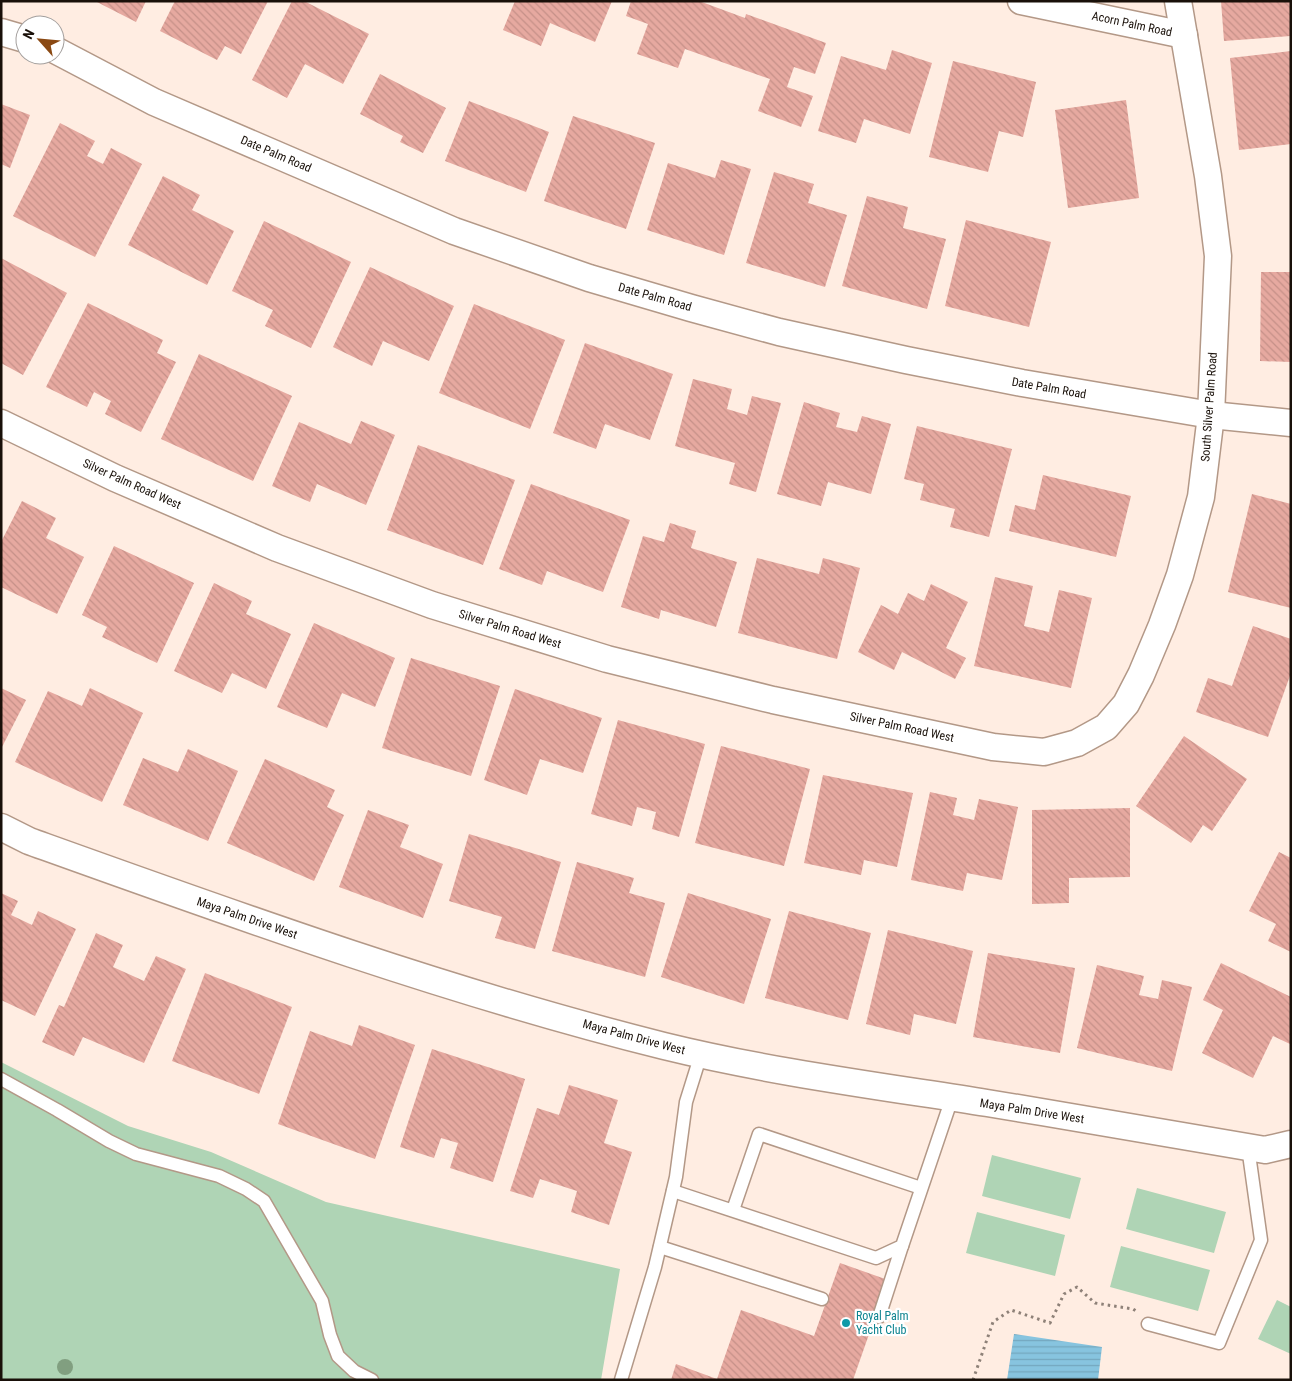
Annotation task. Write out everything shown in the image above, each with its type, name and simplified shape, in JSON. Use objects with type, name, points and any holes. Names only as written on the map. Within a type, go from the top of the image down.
[{"type":"street","name":"Acorn Palm Road","points":[[1021,1],[1184,35]]},
{"type":"street","name":"South Silver Palm Road","points":[[1044,752],[1077,743],[1106,727],[1126,704],[1141,675],[1162,625],[1177,583],[1199,505],[1211,415],[1218,256],[1208,176],[1178,1]]},
{"type":"street","points":[[1,32],[15,37]]},
{"type":"street","name":"Date Palm Road","points":[[65,55],[154,102],[445,227],[589,278],[779,332],[906,360],[1022,383],[1211,415],[1291,423]]},
{"type":"street","name":"Silver Palm Road West","points":[[1,423],[115,478],[277,548],[432,604],[607,659],[773,700],[993,747],[1044,752]]},
{"type":"street","name":"Maya Palm Drive West","points":[[1,827],[29,841],[228,912],[479,995],[666,1046],[826,1080],[952,1098],[1266,1150],[1291,1144]]},
{"type":"lane","points":[[621,1380],[660,1247],[673,1191],[686,1102],[701,1054]]},
{"type":"lane","points":[[1,1079],[109,1141],[136,1154],[219,1176],[246,1189],[264,1201],[322,1301],[330,1335],[338,1356],[354,1371],[372,1380]]},
{"type":"lane","points":[[880,1317],[952,1098]]},
{"type":"lane","points":[[733,1210],[759,1134],[921,1188]]},
{"type":"lane","points":[[1148,1324],[1219,1342],[1261,1240],[1248,1147]]},
{"type":"lane","points":[[673,1191],[876,1258],[902,1246]]},
{"type":"lane","points":[[660,1247],[822,1299]]},
{"type":"path","points":[[973,1380],[993,1322],[1010,1310],[1050,1323],[1064,1294],[1076,1287],[1095,1303],[1133,1309],[1148,1324]]},
{"type":"green space","points":[[1,1062],[128,1126],[211,1152],[326,1202],[620,1269],[601,1380],[1,1380]]},
{"type":"green space","points":[[992,1155],[1081,1178],[1070,1219],[982,1196]]},
{"type":"green space","points":[[1137,1188],[1226,1212],[1214,1253],[1126,1229]]},
{"type":"green space","points":[[977,1212],[1065,1235],[1055,1276],[966,1253]]},
{"type":"green space","points":[[1121,1246],[1210,1270],[1198,1311],[1110,1287]]},
{"type":"green space","points":[[1277,1300],[1291,1307],[1291,1354],[1258,1339]]},
{"type":"water","points":[[1014,1334],[1102,1347],[1098,1380],[1007,1380]]},
{"type":"building","points":[[95,1],[146,1],[136,22]]},
{"type":"building","points":[[175,1],[268,1],[241,54],[225,46],[217,60],[160,31]]},
{"type":"building","points":[[292,1],[304,1],[369,34],[343,84],[305,64],[287,98],[252,80]]},
{"type":"building","points":[[515,1],[612,1],[595,42],[550,23],[541,46],[503,30]]},
{"type":"building","points":[[631,1],[699,1],[745,18],[746,14],[826,43],[815,74],[794,67],[787,87],[813,96],[801,127],[758,111],[770,79],[685,49],[678,68],[637,54],[648,24],[626,16]]},
{"type":"building","points":[[1221,1],[1291,1],[1291,36],[1224,41]]},
{"type":"building","points":[[892,50],[932,63],[910,134],[864,119],[856,143],[818,131],[841,56],[886,70]]},
{"type":"building","points":[[1291,51],[1291,144],[1239,150],[1230,58]]},
{"type":"building","points":[[953,61],[1036,82],[1023,137],[999,131],[988,172],[929,157]]},
{"type":"building","points":[[380,74],[446,108],[423,153],[400,142],[403,136],[360,114]]},
{"type":"building","points":[[1126,100],[1139,198],[1068,208],[1055,110]]},
{"type":"building","points":[[469,101],[549,132],[526,192],[445,161]]},
{"type":"building","points":[[1,104],[30,115],[10,168],[1,164]]},
{"type":"building","points":[[573,116],[655,143],[626,229],[544,201]]},
{"type":"building","points":[[60,123],[95,141],[87,156],[103,164],[111,148],[142,164],[95,257],[13,216]]},
{"type":"building","points":[[721,160],[751,169],[724,255],[647,230],[668,163],[715,178]]},
{"type":"building","points":[[774,172],[814,184],[808,203],[847,215],[825,287],[746,263]]},
{"type":"building","points":[[163,176],[200,195],[192,210],[234,231],[207,285],[128,245]]},
{"type":"building","points":[[867,196],[908,207],[903,228],[946,239],[927,309],[842,286]]},
{"type":"building","points":[[966,220],[1051,242],[1029,327],[945,306]]},
{"type":"building","points":[[264,221],[351,262],[311,348],[265,326],[273,310],[232,291]]},
{"type":"building","points":[[1,258],[67,293],[23,375],[1,363]]},
{"type":"building","points":[[370,267],[454,306],[429,361],[383,341],[372,366],[333,347]]},
{"type":"building","points":[[1261,272],[1291,272],[1291,362],[1260,361]]},
{"type":"building","points":[[88,303],[163,340],[157,353],[176,362],[141,432],[105,414],[111,401],[94,392],[87,407],[46,387]]},
{"type":"building","points":[[474,304],[565,340],[530,429],[439,393]]},
{"type":"building","points":[[585,343],[673,374],[650,440],[605,424],[596,449],[553,433]]},
{"type":"building","points":[[199,354],[292,396],[253,481],[161,439]]},
{"type":"building","points":[[693,379],[732,389],[727,409],[747,415],[752,396],[781,403],[756,492],[729,484],[735,463],[675,446]]},
{"type":"building","points":[[804,402],[840,413],[836,427],[857,432],[862,416],[891,424],[871,494],[828,482],[821,506],[777,494]]},
{"type":"building","points":[[361,421],[395,435],[366,505],[317,484],[310,502],[272,486],[299,422],[351,444]]},
{"type":"building","points":[[917,426],[1012,449],[989,537],[950,527],[955,509],[920,500],[924,484],[904,479]]},
{"type":"building","points":[[418,445],[515,480],[483,565],[387,530]]},
{"type":"building","points":[[1043,475],[1131,496],[1116,557],[1009,531],[1015,505],[1035,510]]},
{"type":"building","points":[[531,484],[630,520],[603,592],[547,571],[542,585],[499,569]]},
{"type":"building","points":[[1252,494],[1291,504],[1291,608],[1228,592]]},
{"type":"building","points":[[22,501],[56,518],[46,538],[84,557],[57,614],[1,587],[1,542]]},
{"type":"building","points":[[670,523],[696,531],[691,548],[737,562],[716,627],[661,610],[659,619],[621,607],[643,536],[664,542]]},
{"type":"building","points":[[114,546],[194,583],[157,663],[102,637],[107,627],[82,615]]},
{"type":"building","points":[[757,558],[819,574],[823,558],[860,568],[837,659],[738,633]]},
{"type":"building","points":[[995,577],[1033,586],[1024,626],[1049,632],[1059,590],[1092,598],[1071,688],[974,666]]},
{"type":"building","points":[[214,583],[252,601],[246,614],[291,634],[266,689],[232,673],[222,693],[174,671]]},
{"type":"building","points":[[931,584],[968,602],[946,648],[966,658],[955,679],[902,652],[894,670],[858,652],[881,605],[898,614],[908,593],[924,601]]},
{"type":"building","points":[[314,623],[395,658],[375,707],[342,693],[327,728],[277,707]]},
{"type":"building","points":[[1253,626],[1291,639],[1291,673],[1268,737],[1196,712],[1208,678],[1232,686]]},
{"type":"building","points":[[411,658],[500,686],[471,776],[382,748]]},
{"type":"building","points":[[1,688],[26,700],[1,749]]},
{"type":"building","points":[[90,688],[143,713],[102,802],[15,762],[48,691],[82,706]]},
{"type":"building","points":[[515,689],[602,718],[583,773],[540,759],[527,795],[484,780]]},
{"type":"building","points":[[618,720],[705,744],[679,837],[652,829],[656,812],[637,807],[632,826],[591,814]]},
{"type":"building","points":[[1184,736],[1247,779],[1212,831],[1203,825],[1191,843],[1136,806]]},
{"type":"building","points":[[721,746],[810,769],[784,866],[695,843]]},
{"type":"building","points":[[188,749],[238,771],[208,841],[123,805],[143,758],[178,772]]},
{"type":"building","points":[[265,759],[335,790],[327,807],[344,815],[314,881],[227,843]]},
{"type":"building","points":[[823,775],[913,793],[897,867],[864,860],[861,875],[804,863]]},
{"type":"building","points":[[930,792],[957,798],[953,815],[974,820],[979,799],[1018,807],[1002,880],[967,873],[963,891],[911,880]]},
{"type":"building","points":[[1130,808],[1130,877],[1069,878],[1069,903],[1032,904],[1032,810]]},
{"type":"building","points":[[368,810],[409,825],[400,847],[443,864],[423,918],[339,887]]},
{"type":"building","points":[[469,834],[561,862],[535,949],[495,938],[502,917],[449,901]]},
{"type":"building","points":[[1279,852],[1291,858],[1291,952],[1268,941],[1276,924],[1249,911]]},
{"type":"building","points":[[577,862],[634,878],[629,893],[665,903],[645,977],[552,951]]},
{"type":"building","points":[[1,893],[18,901],[11,915],[32,925],[38,911],[76,929],[35,1016],[1,1000]]},
{"type":"building","points":[[688,893],[771,919],[744,1004],[661,977]]},
{"type":"building","points":[[789,911],[871,933],[848,1020],[765,998]]},
{"type":"building","points":[[888,930],[973,951],[956,1024],[914,1014],[910,1035],[866,1024]]},
{"type":"building","points":[[96,933],[123,945],[113,967],[144,981],[156,956],[186,969],[144,1063],[83,1037],[74,1056],[42,1042],[59,1005],[64,1007]]},
{"type":"building","points":[[988,953],[1075,968],[1060,1053],[973,1037]]},
{"type":"building","points":[[1221,963],[1291,997],[1291,1043],[1273,1036],[1253,1078],[1202,1053],[1223,1010],[1203,1000]]},
{"type":"building","points":[[1097,965],[1144,976],[1139,995],[1158,999],[1162,980],[1192,987],[1172,1071],[1077,1048]]},
{"type":"building","points":[[205,973],[292,1007],[259,1094],[172,1061]]},
{"type":"building","points":[[359,1025],[415,1045],[375,1159],[278,1124],[310,1031],[352,1046]]},
{"type":"building","points":[[432,1049],[525,1079],[493,1182],[450,1168],[458,1143],[441,1138],[434,1158],[400,1147]]},
{"type":"building","points":[[569,1085],[618,1100],[604,1143],[632,1152],[609,1225],[571,1212],[577,1191],[540,1179],[533,1198],[510,1191],[537,1108],[559,1115]]},
{"type":"building","name":"Royal Palm Yacht Club","points":[[840,1263],[888,1280],[853,1380],[671,1380],[676,1364],[717,1379],[741,1310],[814,1336]]},
{"type":"place","name":"Royal Palm Yacht Club","points":[[846,1323]]}]
